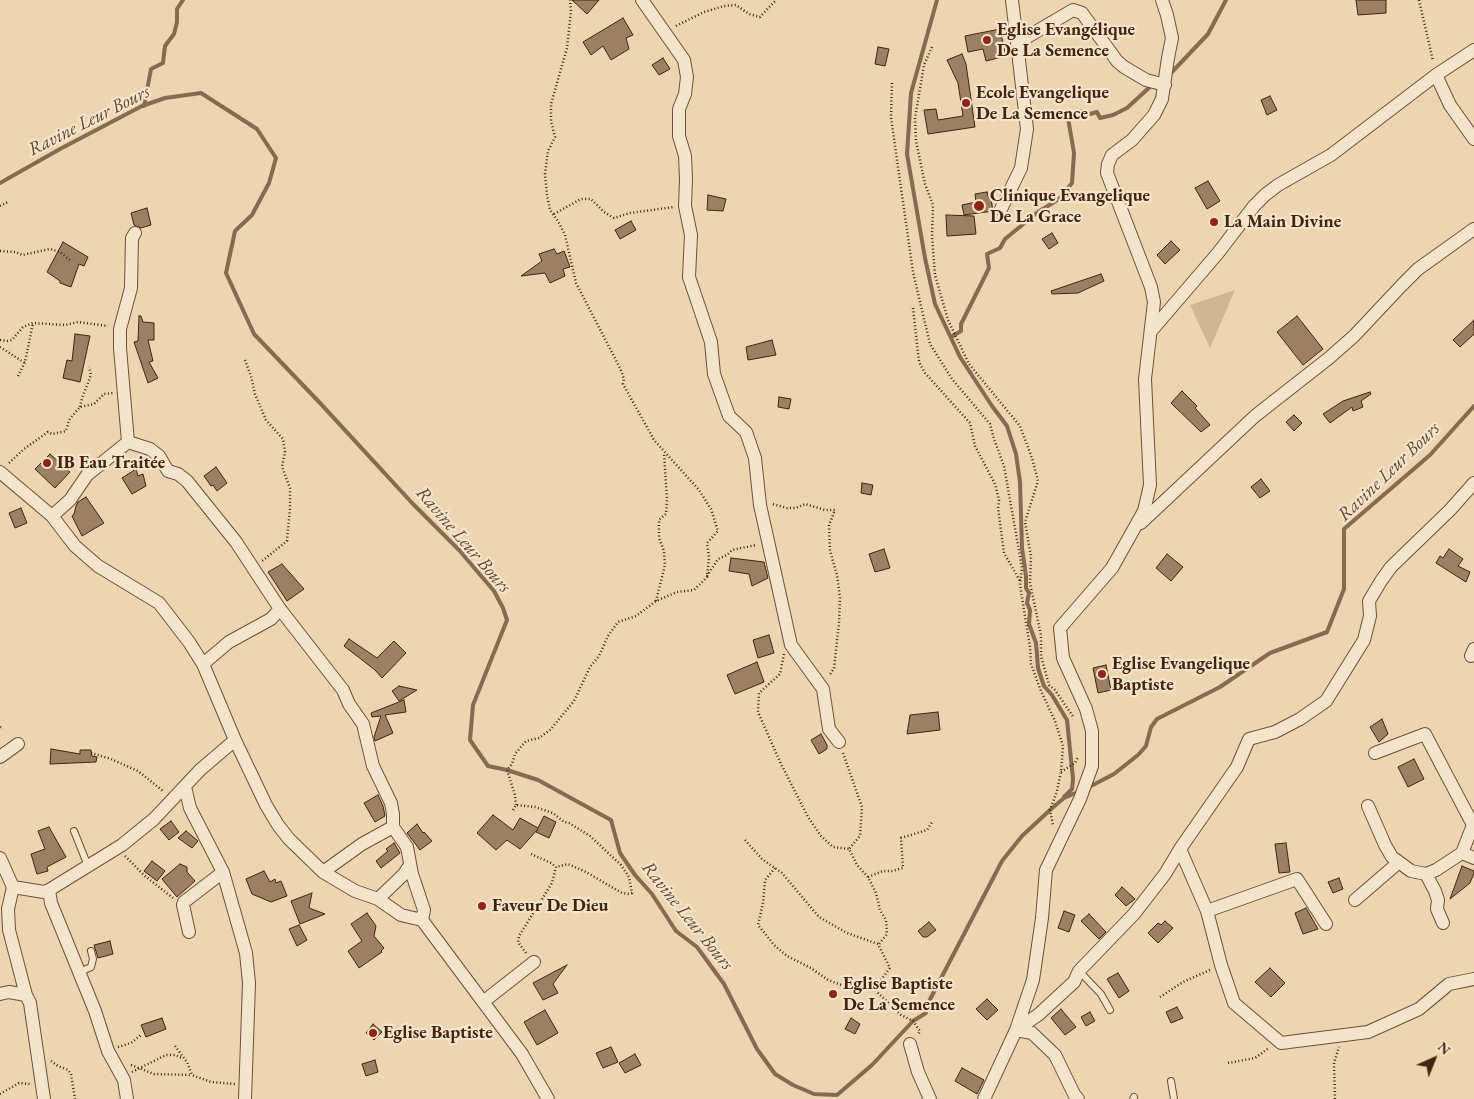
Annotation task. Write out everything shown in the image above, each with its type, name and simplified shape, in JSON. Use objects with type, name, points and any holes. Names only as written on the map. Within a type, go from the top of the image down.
[{"type":"street","points":[[642,0],[684,60],[688,78],[685,94],[679,109],[679,136],[684,156],[686,179],[685,206],[690,235],[689,277],[711,342],[714,374],[728,416],[746,432],[755,458],[759,494],[791,645],[823,689],[829,728],[839,742]]},
{"type":"street","points":[[1001,209],[1021,168],[1027,129],[1012,0]]},
{"type":"street","points":[[984,1099],[1016,1030],[1033,980],[1042,918],[1046,870],[1080,799],[1092,766],[1092,731],[1086,709],[1063,658],[1060,628],[1112,568],[1144,511],[1150,485],[1145,379],[1154,302],[1151,287],[1108,173],[1108,164],[1112,155],[1132,140],[1154,115],[1162,99],[1156,83],[1168,58],[1172,38],[1168,15],[1162,0]]},
{"type":"street","points":[[1017,43],[1073,10],[1082,14],[1117,61],[1134,74],[1156,83]]},
{"type":"street","points":[[1152,330],[1218,253],[1242,220],[1265,195],[1338,150],[1436,75],[1474,50]]},
{"type":"street","points":[[1436,75],[1450,105],[1474,139]]},
{"type":"street","points":[[1133,530],[1255,416],[1354,336],[1418,269],[1474,229]]},
{"type":"street","points":[[128,442],[120,329],[131,288],[132,238],[135,233]]},
{"type":"street","points":[[128,442],[150,449],[159,456],[168,471],[178,474],[187,481],[236,542],[280,609],[343,690],[349,704],[363,724],[373,766],[391,803],[393,828],[407,848],[412,874],[424,910],[422,920]]},
{"type":"street","points":[[52,516],[70,500],[87,475],[128,442]]},
{"type":"street","points":[[3,469],[52,516],[75,546],[98,566],[159,604],[189,642],[202,664],[235,740],[266,805],[278,825],[299,850],[323,872],[355,891],[378,899],[400,915],[422,920],[522,1054],[548,1099]]},
{"type":"street","points":[[1016,1030],[1038,1015],[1074,982],[1079,971],[1134,914],[1166,874],[1180,849],[1237,767],[1249,740],[1276,732],[1300,720],[1326,700],[1364,640],[1370,616],[1369,601],[1381,581],[1391,567],[1450,510],[1474,483]]},
{"type":"street","points":[[202,664],[229,642],[271,619],[280,609]]},
{"type":"street","points":[[1368,806],[1392,857],[1411,871],[1426,874],[1436,870],[1462,853],[1473,825],[1425,734],[1376,753]]},
{"type":"street","points":[[8,893],[44,892],[49,890],[122,845],[154,819],[200,770],[235,740]]},
{"type":"street","points":[[0,757],[18,744]]},
{"type":"street","points":[[185,787],[190,808],[223,872],[246,953],[250,982],[245,1099]]},
{"type":"street","points":[[323,872],[362,844],[393,828]]},
{"type":"street","points":[[1180,849],[1207,911],[1220,965],[1234,1002],[1281,1042],[1368,1032],[1419,1009],[1449,984],[1474,979]]},
{"type":"street","points":[[1462,853],[1474,858]]},
{"type":"street","points":[[0,858],[8,893],[9,930],[26,995],[30,1003],[43,1095]]},
{"type":"street","points":[[1355,900],[1398,863]]},
{"type":"street","points":[[378,899],[404,874],[410,865]]},
{"type":"street","points":[[189,932],[183,905],[186,900],[223,872]]},
{"type":"street","points":[[1426,874],[1435,890],[1438,900],[1437,910],[1443,923]]},
{"type":"street","points":[[1207,911],[1297,879],[1326,924]]},
{"type":"street","points":[[49,890],[51,903],[80,972],[108,1051],[124,1080],[127,1099]]},
{"type":"street","points":[[483,1002],[534,962]]},
{"type":"street","points":[[0,994],[9,992],[26,995]]},
{"type":"street","points":[[1016,1030],[1032,1033],[1055,1055],[1073,1097]]},
{"type":"street","points":[[910,1044],[918,1072],[930,1099]]},
{"type":"lane","points":[[74,831],[88,866]]},
{"type":"lane","points":[[80,972],[91,967],[93,959],[91,951]]},
{"type":"lane","points":[[1079,971],[1100,994],[1110,1010]]},
{"type":"lane","points":[[1171,1081],[1174,1099]]},
{"type":"path","points":[[570,0],[572,11],[566,48],[551,104],[551,121],[555,137],[548,151],[545,174],[550,210],[564,235],[576,283],[620,368],[624,379],[623,384],[654,440],[699,490],[711,509],[718,531],[707,543],[707,577]]},
{"type":"path","points":[[665,31],[704,12],[724,6],[736,5],[749,14],[760,17],[776,0]]},
{"type":"path","points":[[1419,0],[1436,75]]},
{"type":"path","points":[[932,47],[924,65],[915,118],[916,141],[933,205],[934,275],[948,320],[969,364],[1020,426],[1032,458],[1038,481],[1025,522],[1031,556],[1030,583],[1041,635],[1041,656],[1049,685],[1055,690],[1078,724]]},
{"type":"path","points":[[892,83],[891,117],[913,272],[930,344],[952,379],[990,424],[1004,466],[1022,568],[1020,582],[1031,664],[1041,691],[1056,722],[1063,746],[1057,792],[1050,810],[1054,828]]},
{"type":"path","points":[[554,215],[580,199],[591,199],[604,212],[614,218],[630,213],[685,206]]},
{"type":"path","points":[[0,206],[8,202]]},
{"type":"path","points":[[0,251],[22,254],[50,249],[60,252],[71,261]]},
{"type":"path","points":[[912,308],[919,362],[924,373],[970,423],[975,446],[995,484],[999,500],[998,508],[1004,553],[1020,582]]},
{"type":"path","points":[[0,340],[12,340],[23,327],[33,323],[65,325],[78,322],[120,329]]},
{"type":"path","points":[[18,376],[24,363],[33,323]]},
{"type":"path","points":[[0,347],[24,363]]},
{"type":"path","points":[[245,360],[255,394],[266,420],[283,439],[285,452],[282,467],[290,488],[290,508],[286,541],[262,562],[257,574]]},
{"type":"path","points":[[3,469],[24,449],[48,432],[52,434],[66,431],[69,420],[80,407],[91,376],[89,367]]},
{"type":"path","points":[[80,407],[94,404],[104,394],[124,394]]},
{"type":"path","points":[[656,601],[665,565],[664,551],[659,538],[658,527],[659,520],[666,514],[664,451]]},
{"type":"path","points":[[759,494],[776,506],[796,508],[805,504],[825,510],[835,510],[829,525],[830,551],[837,575],[840,598],[839,623],[834,668],[823,689]]},
{"type":"path","points":[[513,810],[516,804],[515,795],[507,770],[512,764],[515,754],[526,741],[539,738],[550,730],[574,702],[590,667],[599,656],[608,636],[618,622],[636,616],[656,601],[678,592],[694,590],[707,577],[718,559],[727,555],[732,550],[752,547],[768,538]]},
{"type":"path","points":[[791,645],[782,656],[780,674],[759,693],[758,712],[781,764],[808,817],[821,836],[833,847],[849,849]]},
{"type":"path","points":[[839,742],[862,807],[860,836],[849,849]]},
{"type":"path","points":[[1061,772],[1076,763],[1079,751]]},
{"type":"path","points":[[91,753],[112,759],[144,774],[171,799]]},
{"type":"path","points":[[516,804],[535,807],[553,814],[590,836],[621,865],[629,877],[632,893],[622,893],[568,864],[556,867]]},
{"type":"path","points":[[868,877],[883,871],[903,868],[901,838],[927,830],[932,822]]},
{"type":"path","points":[[745,840],[762,858],[782,873],[819,917],[847,933],[878,944],[890,968],[874,989]]},
{"type":"path","points":[[122,845],[124,855],[146,876],[177,900],[186,900]]},
{"type":"path","points":[[849,849],[857,865],[868,877],[876,893],[880,910],[886,920],[887,934],[878,944]]},
{"type":"path","points":[[530,854],[556,867]]},
{"type":"path","points":[[534,962],[518,942],[519,936],[552,883],[556,867]]},
{"type":"path","points":[[775,868],[765,880],[763,903],[758,925],[774,945],[787,956],[811,968],[828,980],[847,987],[860,986],[874,989],[901,1015],[913,1021],[920,1031],[910,1044]]},
{"type":"path","points":[[1160,996],[1183,982],[1220,965]]},
{"type":"path","points":[[108,1051],[131,1043],[141,1035]]},
{"type":"path","points":[[1335,1099],[1334,1063],[1343,1036]]},
{"type":"path","points":[[1228,1063],[1255,1058],[1265,1052],[1277,1039]]},
{"type":"path","points":[[175,1046],[182,1058]]},
{"type":"path","points":[[38,1051],[58,1066],[68,1070],[71,1074],[75,1099]]},
{"type":"path","points":[[124,1080],[130,1073],[166,1055],[182,1058],[187,1062],[192,1075]]},
{"type":"path","points":[[127,1064],[154,1074],[192,1075],[211,1082],[245,1085]]},
{"type":"path","points":[[0,1094],[20,1083],[27,1083],[43,1095]]},
{"type":"shaded area","points":[[1235,290],[1210,348],[1190,305]]},
{"type":"building","points":[[572,0],[599,0],[587,14]]},
{"type":"building","points":[[1356,0],[1386,0],[1386,13],[1358,15]]},
{"type":"building","points":[[623,18],[633,35],[626,38],[629,49],[611,60],[603,46],[591,55],[583,42]]},
{"type":"building","points":[[1000,29],[1006,56],[986,61],[983,49],[968,52],[965,36]]},
{"type":"building","points":[[878,47],[889,49],[885,66],[875,64]]},
{"type":"building","points":[[962,54],[966,64],[975,127],[928,134],[924,110],[936,109],[938,120],[963,116],[958,83],[947,60]]},
{"type":"building","points":[[663,58],[670,69],[659,75],[652,65]]},
{"type":"building","points":[[1270,96],[1277,110],[1267,115],[1261,100]]},
{"type":"building","points":[[1208,181],[1220,201],[1207,209],[1195,188]]},
{"type":"building","points":[[987,192],[989,199],[991,199],[993,211],[964,215],[962,205],[976,202],[975,194]]},
{"type":"building","points":[[708,195],[726,199],[723,211],[707,210]]},
{"type":"building","points":[[147,208],[151,225],[141,228],[134,225],[131,213]]},
{"type":"building","points":[[946,215],[974,216],[976,234],[947,236]]},
{"type":"building","points":[[631,221],[636,230],[620,239],[615,230]]},
{"type":"building","points":[[1052,233],[1058,243],[1049,249],[1042,239]]},
{"type":"building","points":[[1171,241],[1180,250],[1165,264],[1157,255]]},
{"type":"building","points":[[63,242],[88,257],[84,266],[79,264],[71,287],[60,283],[60,281],[47,272]]},
{"type":"building","points":[[554,249],[557,254],[564,251],[570,267],[563,269],[565,276],[550,283],[545,273],[521,276],[542,261],[539,254]]},
{"type":"building","points":[[1101,274],[1104,281],[1078,293],[1052,294],[1051,291]]},
{"type":"building","points":[[139,316],[141,316],[143,322],[154,323],[154,340],[148,340],[153,361],[149,362],[158,378],[148,383],[134,342],[138,341]]},
{"type":"building","points":[[1297,316],[1323,349],[1303,365],[1277,332]]},
{"type":"building","points":[[1474,320],[1474,334],[1460,347],[1453,340]]},
{"type":"building","points":[[75,334],[90,336],[80,382],[63,378],[67,360],[72,361]]},
{"type":"building","points":[[772,340],[776,355],[748,360],[746,347]]},
{"type":"building","points":[[1182,391],[1197,406],[1195,408],[1210,425],[1201,432],[1171,403]]},
{"type":"building","points":[[1370,392],[1371,394],[1361,401],[1363,407],[1353,411],[1352,407],[1330,423],[1323,414],[1343,401]]},
{"type":"building","points":[[779,397],[791,399],[789,409],[778,407]]},
{"type":"building","points":[[1294,415],[1302,423],[1294,431],[1286,422]]},
{"type":"building","points":[[50,454],[70,472],[55,488],[35,469]]},
{"type":"building","points":[[216,467],[227,483],[217,491],[204,476]]},
{"type":"building","points":[[136,469],[138,476],[143,474],[146,486],[132,494],[122,478]]},
{"type":"building","points":[[1261,479],[1270,491],[1260,498],[1251,487]]},
{"type":"building","points":[[862,483],[873,485],[871,495],[861,493]]},
{"type":"building","points":[[86,497],[104,523],[82,536],[72,516],[78,502]]},
{"type":"building","points":[[21,508],[27,523],[15,528],[9,513]]},
{"type":"building","points":[[884,549],[890,568],[875,572],[869,554]]},
{"type":"building","points":[[1449,549],[1463,559],[1458,566],[1470,572],[1466,582],[1436,563],[1440,556],[1443,558]]},
{"type":"building","points":[[1167,554],[1183,567],[1171,581],[1156,568]]},
{"type":"building","points":[[731,558],[764,562],[768,578],[752,586],[749,574],[729,571]]},
{"type":"building","points":[[282,564],[304,589],[287,601],[268,572]]},
{"type":"building","points":[[769,635],[774,653],[758,658],[753,640]]},
{"type":"building","points":[[349,639],[377,658],[394,641],[406,653],[382,678],[375,670],[344,646]]},
{"type":"building","points":[[757,662],[764,682],[735,694],[727,675]]},
{"type":"building","points":[[1106,665],[1111,690],[1098,693],[1093,668]]},
{"type":"building","points":[[399,686],[417,690],[399,701],[392,691]]},
{"type":"building","points":[[404,700],[406,712],[385,715],[393,733],[375,741],[374,737],[381,716],[372,717],[371,713]]},
{"type":"building","points":[[938,712],[940,730],[907,734],[910,715]]},
{"type":"building","points":[[1382,719],[1388,734],[1379,742],[1370,727]]},
{"type":"building","points":[[821,734],[827,749],[819,754],[811,740]]},
{"type":"building","points":[[51,749],[80,754],[80,750],[91,750],[92,756],[97,757],[96,762],[50,764]]},
{"type":"building","points":[[1414,759],[1424,779],[1408,787],[1398,767]]},
{"type":"building","points":[[378,795],[385,816],[375,822],[364,803]]},
{"type":"building","points":[[493,815],[513,830],[520,818],[538,828],[544,816],[556,822],[549,838],[536,832],[538,829],[520,849],[507,840],[496,850],[477,833]]},
{"type":"building","points":[[171,821],[179,832],[169,840],[160,829]]},
{"type":"building","points":[[417,824],[432,841],[420,850],[407,833]]},
{"type":"building","points":[[49,827],[66,857],[47,867],[48,871],[37,874],[31,854],[45,849],[38,831]]},
{"type":"building","points":[[186,831],[198,841],[192,848],[178,838]]},
{"type":"building","points":[[394,843],[400,853],[381,868],[376,861]]},
{"type":"building","points":[[1286,843],[1290,872],[1279,873],[1275,844]]},
{"type":"building","points":[[152,861],[165,871],[157,881],[144,871]]},
{"type":"building","points":[[180,864],[187,867],[187,872],[195,881],[177,897],[162,879]]},
{"type":"building","points":[[1462,866],[1474,871],[1474,873],[1470,883],[1450,899]]},
{"type":"building","points":[[264,871],[270,882],[275,879],[276,883],[281,881],[287,896],[271,902],[252,894],[246,879]]},
{"type":"building","points":[[1339,878],[1343,889],[1333,893],[1328,882]]},
{"type":"building","points":[[1122,887],[1135,899],[1126,906],[1115,895]]},
{"type":"building","points":[[312,893],[309,908],[325,914],[300,924],[291,901]]},
{"type":"building","points":[[1306,908],[1318,929],[1303,934],[1295,913]]},
{"type":"building","points":[[1064,911],[1075,915],[1069,932],[1058,928]]},
{"type":"building","points":[[367,913],[376,926],[374,936],[384,948],[382,952],[359,968],[348,951],[362,941],[351,924]]},
{"type":"building","points":[[1089,914],[1106,932],[1099,939],[1081,921]]},
{"type":"building","points":[[1165,921],[1173,928],[1158,943],[1148,933],[1158,923],[1161,925]]},
{"type":"building","points":[[929,922],[936,930],[927,937],[923,937],[918,931]]},
{"type":"building","points":[[299,925],[307,940],[297,946],[289,929]]},
{"type":"building","points":[[110,941],[113,954],[98,958],[94,945]]},
{"type":"building","points":[[567,965],[553,984],[558,993],[543,1000],[533,983]]},
{"type":"building","points":[[1270,968],[1285,983],[1271,997],[1255,982]]},
{"type":"building","points":[[1118,973],[1129,991],[1119,998],[1107,979]]},
{"type":"building","points":[[987,999],[998,1010],[987,1020],[976,1009]]},
{"type":"building","points":[[1177,1007],[1183,1018],[1171,1023],[1166,1012]]},
{"type":"building","points":[[1061,1009],[1076,1027],[1065,1035],[1051,1018]]},
{"type":"building","points":[[545,1010],[558,1033],[537,1045],[524,1022]]},
{"type":"building","points":[[1090,1012],[1095,1021],[1086,1026],[1081,1017]]},
{"type":"building","points":[[162,1018],[166,1029],[146,1037],[141,1025]]},
{"type":"building","points":[[851,1018],[860,1024],[855,1034],[845,1029]]},
{"type":"building","points":[[373,1024],[382,1032],[374,1040],[366,1033]]},
{"type":"building","points":[[611,1047],[618,1062],[603,1068],[596,1053]]},
{"type":"building","points":[[635,1054],[641,1065],[625,1073],[619,1063]]},
{"type":"building","points":[[375,1060],[378,1072],[366,1076],[362,1064]]},
{"type":"building","points":[[962,1068],[984,1080],[977,1094],[955,1081]]},
{"type":"waterway","points":[[144,106],[151,69],[163,63],[165,46],[174,34],[177,22],[177,9],[183,0]]},
{"type":"waterway","points":[[937,0],[911,93],[907,154],[935,304],[960,357],[1007,426],[1016,454],[1020,482],[1022,548],[1026,588],[1029,593],[1027,603],[1030,610],[1029,624],[1036,643],[1038,668],[1044,686],[1052,695],[1067,720],[1073,779],[1072,789],[1064,797]]},
{"type":"waterway","points":[[1168,74],[1208,34],[1226,0]]},
{"type":"waterway","points":[[951,337],[961,331],[961,324],[989,268],[987,254],[1000,248],[1005,239],[1038,212],[1059,199],[1072,183],[1074,153],[1068,118],[1082,111],[1090,114],[1097,112],[1100,118],[1113,115],[1127,108],[1152,85]]},
{"type":"waterway","name":"Ravine Leur Bours","points":[[0,183],[142,106],[165,98],[201,93],[257,129],[276,158],[269,183],[252,215],[235,231],[226,273],[254,334],[413,504],[459,550],[494,591],[503,608],[507,620],[473,705],[470,740],[488,766],[538,780],[611,820],[620,853],[635,875],[652,894],[676,931],[697,947],[724,984],[757,1049],[775,1074],[793,1085],[814,1094],[837,1095],[872,1065],[913,1021],[926,1013],[925,1009],[1002,861],[1022,836],[1050,810],[1064,798],[1078,792]]},
{"type":"waterway","name":"Ravine Leur Bours","points":[[1089,787],[1114,774],[1138,755],[1146,746],[1151,727],[1157,719],[1220,687],[1270,653],[1327,632],[1344,589],[1344,529],[1430,455],[1474,406]]},
{"type":"place","name":"Eglise Evangélique De La Semence","points":[[987,40]]},
{"type":"place","name":"Ecole Evangelique De La Semence","points":[[966,103]]},
{"type":"place","name":"Clinique Evangelique De La Grace","points":[[979,206]]},
{"type":"place","name":"La Main Divine","points":[[1214,222]]},
{"type":"place","name":"IB Eau Traitée","points":[[47,463]]},
{"type":"place","name":"Eglise Evangelique Baptiste","points":[[1102,674]]},
{"type":"place","name":"Faveur De Dieu","points":[[482,906]]},
{"type":"place","name":"Eglise Baptiste De La Semence","points":[[833,994]]},
{"type":"place","name":"Eglise Baptiste","points":[[373,1033]]}]
